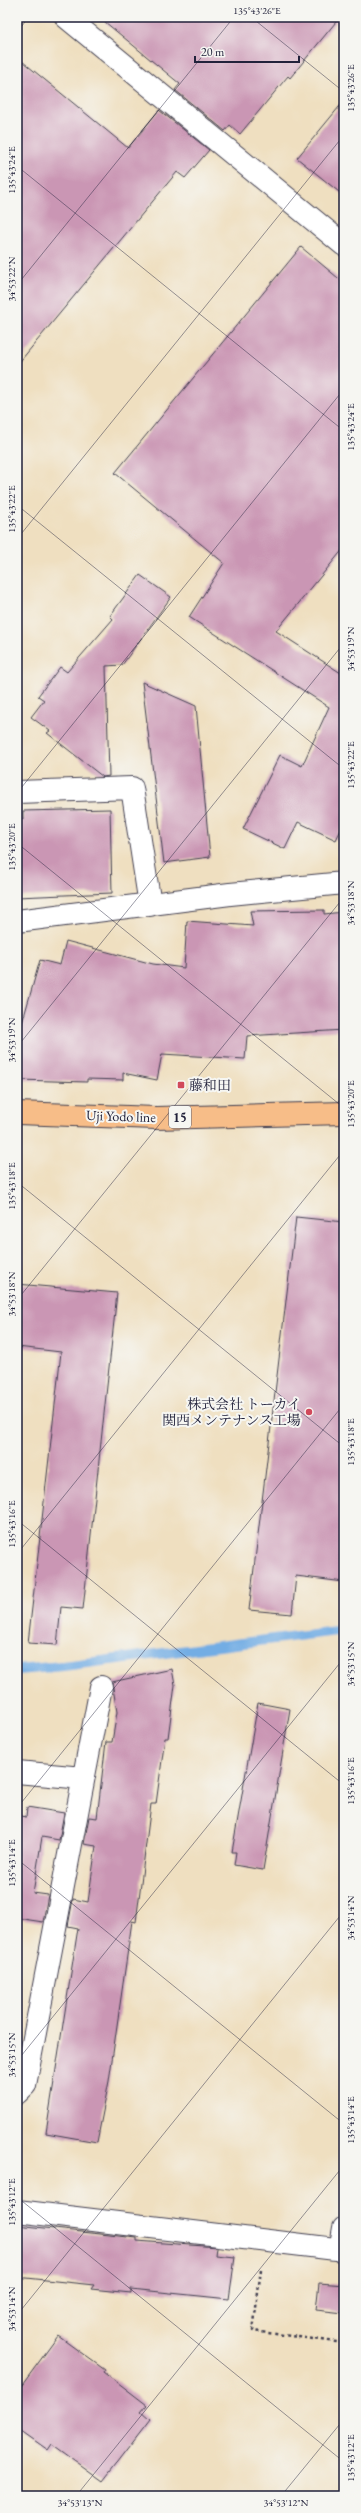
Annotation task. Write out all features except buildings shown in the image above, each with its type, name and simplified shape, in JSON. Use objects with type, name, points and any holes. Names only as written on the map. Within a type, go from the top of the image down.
[{"type":"main road","name":"Uji Yodo line","points":[[17,1113],[156,1118],[344,1113]]},
{"type":"street","points":[[66,17],[344,245]]},
{"type":"street","points":[[17,792],[132,788],[150,905]]},
{"type":"street","points":[[17,921],[230,894],[344,883]]},
{"type":"street","points":[[17,2093],[25,2085],[101,1687]]},
{"type":"street","points":[[17,1772],[83,1778]]},
{"type":"street","points":[[17,2211],[342,2250],[344,2228]]},
{"type":"path","points":[[265,2241],[253,2331],[344,2343]]},
{"type":"waterway","points":[[17,1670],[63,1666],[344,1630]]},
{"type":"place","name":"藤和田","points":[[181,1085]]},
{"type":"place","name":"株式会社 トーカイ 関西メンテナンス工場","points":[[309,1412]]}]
